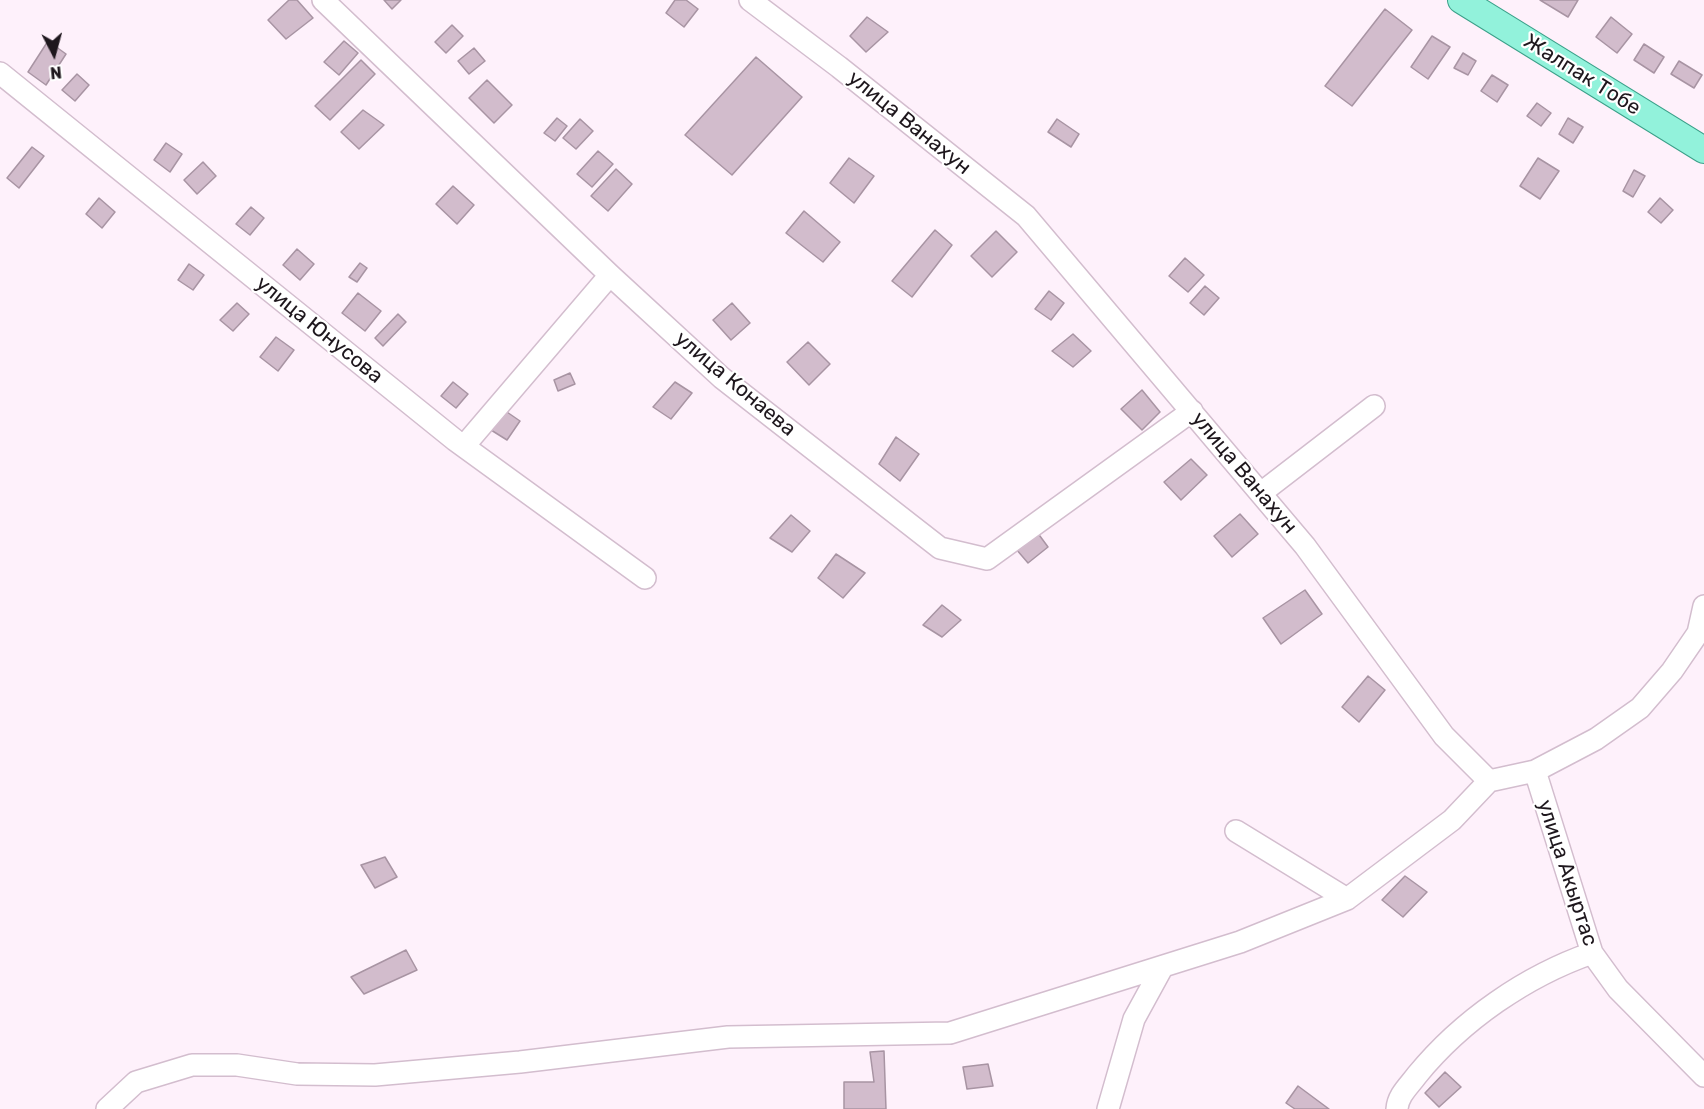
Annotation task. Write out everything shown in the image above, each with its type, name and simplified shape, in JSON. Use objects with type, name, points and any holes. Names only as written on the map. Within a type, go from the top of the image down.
[{"type":"main road","name":"Жалпак Тобе","points":[[1461,0],[1704,150]]},
{"type":"street","name":"улица Конаева","points":[[323,0],[610,275],[722,378],[940,548],[987,559],[1192,411]]},
{"type":"street","name":"улица Ванахун","points":[[750,0],[839,67],[1026,216],[1305,546],[1444,736],[1489,781]]},
{"type":"street","name":"улица Юнусова","points":[[0,74],[464,446],[645,578]]},
{"type":"street","points":[[464,446],[610,275]]},
{"type":"street","points":[[1261,493],[1374,406]]},
{"type":"street","points":[[107,1109],[136,1082],[192,1065],[237,1065],[297,1074],[375,1075],[520,1062],[728,1037],[950,1033],[1240,942],[1347,899],[1452,820],[1489,781],[1535,771],[1596,739],[1640,708],[1701,634],[1704,606]]},
{"type":"street","name":"улица Акыртас","points":[[1535,771],[1592,953],[1618,989],[1704,1076]]},
{"type":"street","points":[[1236,831],[1347,899]]},
{"type":"street","points":[[1397,1109],[1399,1097],[1431,1058],[1466,1026],[1518,988],[1570,961],[1592,953]]},
{"type":"street","points":[[1108,1109],[1134,1019],[1163,966]]},
{"type":"building","points":[[289,0],[297,0],[313,18],[286,39],[268,20]]},
{"type":"building","points":[[384,0],[401,0],[392,9]]},
{"type":"building","points":[[675,0],[686,0],[698,9],[684,27],[666,13]]},
{"type":"building","points":[[1540,0],[1578,0],[1568,17]]},
{"type":"building","points":[[1385,9],[1412,30],[1352,106],[1325,86]]},
{"type":"building","points":[[867,17],[888,32],[866,52],[850,36]]},
{"type":"building","points":[[1611,17],[1632,34],[1617,53],[1596,37]]},
{"type":"building","points":[[452,25],[463,36],[446,53],[435,42]]},
{"type":"building","points":[[1432,36],[1450,47],[1428,79],[1411,67]]},
{"type":"building","points":[[48,41],[66,54],[46,85],[28,72]]},
{"type":"building","points":[[344,41],[358,53],[339,75],[324,62]]},
{"type":"building","points":[[1644,44],[1664,57],[1654,73],[1634,60]]},
{"type":"building","points":[[474,48],[485,61],[469,74],[458,61]]},
{"type":"building","points":[[1463,53],[1476,61],[1468,75],[1454,68]]},
{"type":"building","points":[[756,57],[802,97],[732,175],[685,135]]},
{"type":"building","points":[[361,60],[375,74],[330,120],[315,106]]},
{"type":"building","points":[[1679,61],[1702,75],[1694,88],[1671,74]]},
{"type":"building","points":[[77,74],[89,85],[75,101],[62,90]]},
{"type":"building","points":[[1492,75],[1508,85],[1497,102],[1481,91]]},
{"type":"building","points":[[487,80],[512,105],[494,123],[469,98]]},
{"type":"building","points":[[1537,103],[1551,113],[1541,126],[1527,116]]},
{"type":"building","points":[[363,110],[384,125],[359,149],[341,132]]},
{"type":"building","points":[[557,118],[567,126],[555,141],[544,133]]},
{"type":"building","points":[[1568,118],[1583,127],[1573,143],[1559,134]]},
{"type":"building","points":[[580,119],[593,131],[576,149],[563,138]]},
{"type":"building","points":[[1057,119],[1079,134],[1071,147],[1048,132]]},
{"type":"building","points":[[166,143],[182,154],[170,172],[154,160]]},
{"type":"building","points":[[32,147],[44,156],[19,188],[7,178]]},
{"type":"building","points":[[598,151],[613,164],[592,187],[577,174]]},
{"type":"building","points":[[849,158],[874,176],[854,203],[830,183]]},
{"type":"building","points":[[1538,158],[1559,171],[1540,199],[1520,186]]},
{"type":"building","points":[[203,162],[216,176],[197,194],[184,180]]},
{"type":"building","points":[[616,169],[632,184],[608,211],[591,196]]},
{"type":"building","points":[[1634,170],[1645,176],[1633,197],[1623,191]]},
{"type":"building","points":[[453,186],[474,205],[457,224],[436,204]]},
{"type":"building","points":[[99,198],[115,212],[102,228],[86,214]]},
{"type":"building","points":[[1660,198],[1673,210],[1661,223],[1648,212]]},
{"type":"building","points":[[251,207],[264,218],[250,235],[236,224]]},
{"type":"building","points":[[804,211],[840,242],[823,262],[786,233]]},
{"type":"building","points":[[935,230],[952,245],[912,297],[892,281]]},
{"type":"building","points":[[996,231],[1017,252],[992,277],[971,256]]},
{"type":"building","points":[[297,249],[314,264],[300,280],[283,265]]},
{"type":"building","points":[[1185,258],[1204,275],[1188,292],[1169,276]]},
{"type":"building","points":[[360,263],[367,268],[357,282],[349,277]]},
{"type":"building","points":[[189,264],[204,275],[193,290],[178,280]]},
{"type":"building","points":[[1205,286],[1219,298],[1204,315],[1190,303]]},
{"type":"building","points":[[1049,291],[1064,303],[1051,320],[1035,309]]},
{"type":"building","points":[[358,293],[381,311],[365,331],[342,313]]},
{"type":"building","points":[[237,303],[249,314],[233,331],[220,320]]},
{"type":"building","points":[[732,303],[750,323],[731,340],[713,320]]},
{"type":"building","points":[[398,314],[406,322],[383,346],[375,338]]},
{"type":"building","points":[[1073,334],[1091,351],[1073,367],[1052,351]]},
{"type":"building","points":[[276,337],[294,350],[278,371],[260,357]]},
{"type":"building","points":[[808,342],[830,364],[809,385],[787,362]]},
{"type":"building","points":[[570,373],[575,384],[558,391],[554,380]]},
{"type":"building","points":[[453,382],[468,394],[456,408],[441,396]]},
{"type":"building","points":[[675,382],[692,393],[671,419],[653,407]]},
{"type":"building","points":[[1142,390],[1160,412],[1142,430],[1121,409]]},
{"type":"building","points":[[504,410],[520,421],[507,440],[491,430]]},
{"type":"building","points":[[896,437],[919,454],[900,481],[879,464]]},
{"type":"building","points":[[1191,459],[1207,475],[1181,500],[1164,482]]},
{"type":"building","points":[[1240,514],[1258,534],[1232,557],[1214,536]]},
{"type":"building","points":[[791,515],[810,531],[792,552],[770,538]]},
{"type":"building","points":[[1037,532],[1048,547],[1028,563],[1016,549]]},
{"type":"building","points":[[836,554],[865,573],[843,598],[818,578]]},
{"type":"building","points":[[1305,590],[1322,614],[1281,644],[1263,618]]},
{"type":"building","points":[[942,605],[961,620],[942,637],[923,625]]},
{"type":"building","points":[[1368,676],[1385,690],[1359,722],[1342,707]]},
{"type":"building","points":[[385,857],[397,877],[375,888],[361,865]]},
{"type":"building","points":[[1405,876],[1427,892],[1403,917],[1382,900]]},
{"type":"building","points":[[406,950],[417,970],[364,994],[351,977]]},
{"type":"building","points":[[884,1051],[886,1109],[844,1109],[844,1082],[874,1082],[870,1052]]},
{"type":"building","points":[[988,1064],[993,1086],[967,1089],[963,1067]]},
{"type":"building","points":[[1445,1072],[1461,1087],[1439,1107],[1425,1093]]},
{"type":"building","points":[[1298,1086],[1329,1109],[1295,1109],[1286,1103]]}]
